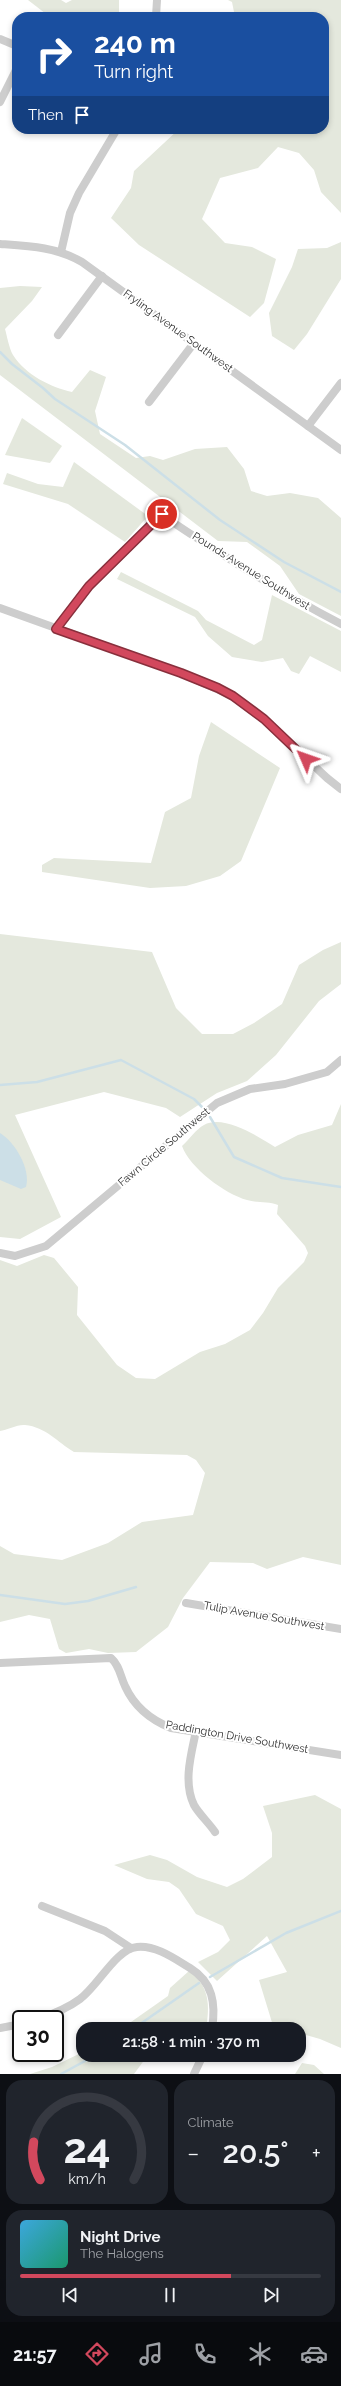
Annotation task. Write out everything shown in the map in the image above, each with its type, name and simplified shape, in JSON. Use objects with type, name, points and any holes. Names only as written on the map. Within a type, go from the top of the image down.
[{"type":"street","points":[[156,12],[157,0]]},
{"type":"street","points":[[0,39],[12,44]]},
{"type":"street","points":[[0,102],[12,78]]},
{"type":"street","points":[[61,252],[70,213],[79,193],[114,134]]},
{"type":"street","name":"Fryling Avenue Southwest","points":[[0,244],[39,247],[61,252],[74,257],[194,342],[341,450]]},
{"type":"street","points":[[58,335],[102,276]]},
{"type":"street","points":[[149,402],[194,342]]},
{"type":"street","points":[[308,426],[341,383]]},
{"type":"street","name":"Pounds Avenue Southwest","points":[[56,629],[89,586],[162,514],[229,559],[304,605],[341,624]]},
{"type":"street","points":[[0,608],[181,673],[233,696],[264,719],[325,777],[341,788]]},
{"type":"street","name":"Fawn Circle Southwest","points":[[0,1253],[15,1256],[46,1246],[217,1103],[250,1088],[285,1084],[327,1072],[341,1060]]},
{"type":"street","name":"Tulip Avenue Southwest","points":[[186,1603],[341,1630]]},
{"type":"street","name":"Paddington Drive Southwest","points":[[0,1664],[111,1658],[119,1668],[125,1686],[138,1707],[160,1724],[171,1728],[341,1755]]},
{"type":"street","points":[[196,1731],[190,1756],[190,1794],[195,1806],[215,1832]]},
{"type":"street","points":[[42,1906],[105,1931],[131,1948]]},
{"type":"street","points":[[63,2010],[80,1999],[96,1985],[124,1952],[131,1948],[149,1948],[168,1955],[196,1971],[204,1979],[213,1996],[212,2022]]},
{"type":"street","points":[[0,2028],[12,2026]]},
{"type":"street","points":[[194,2074],[200,2062]]},
{"type":"shaded area","points":[[28,0],[61,0],[66,3],[72,0],[119,0],[119,12],[44,12]]},
{"type":"shaded area","points":[[228,0],[341,0],[341,213],[321,192],[314,170],[299,153],[278,147],[258,168],[220,178],[202,219],[225,243],[252,247],[276,259],[264,303],[250,317],[139,245],[111,218],[131,188],[134,171],[174,134],[329,134],[329,12],[234,12],[232,2]]},
{"type":"shaded area","points":[[341,242],[341,279],[307,334],[294,350],[272,336],[269,313],[292,267],[298,249],[327,248]]},
{"type":"shaded area","points":[[20,286],[42,287],[32,301],[5,329],[13,355],[25,369],[39,379],[55,387],[72,392],[90,370],[106,377],[95,411],[100,434],[136,458],[150,456],[163,460],[195,449],[227,447],[244,469],[251,491],[267,496],[290,493],[318,498],[341,518],[341,616],[299,594],[280,566],[247,542],[218,541],[0,375],[0,288]]},
{"type":"shaded area","points":[[22,418],[62,446],[50,463],[5,455]]},
{"type":"shaded area","points":[[74,462],[148,516],[125,542],[68,504],[3,484],[7,473],[38,484],[63,487]]},
{"type":"shaded area","points":[[121,572],[198,611],[206,620],[254,645],[262,640],[272,595],[341,631],[341,672],[310,656],[299,674],[291,671],[283,658],[262,662],[232,657],[208,636],[195,617],[117,579]]},
{"type":"shaded area","points":[[211,722],[280,768],[241,861],[220,876],[186,886],[150,888],[42,872],[42,865],[54,858],[151,863],[165,812],[191,798],[199,756]]},
{"type":"shaded area","points":[[0,934],[152,952],[176,1008],[202,1034],[233,1034],[254,1023],[282,1004],[299,965],[323,950],[341,942],[341,984],[319,1001],[276,1055],[247,1081],[217,1093],[180,1117],[166,1108],[104,1092],[15,1115],[61,1217],[20,1239],[0,1237]]},
{"type":"shaded area","points":[[341,1104],[341,1565],[303,1557],[267,1569],[253,1563],[210,1562],[183,1598],[168,1627],[136,1652],[108,1653],[89,1649],[66,1653],[59,1649],[50,1619],[29,1615],[0,1622],[0,1546],[14,1554],[62,1560],[108,1543],[142,1522],[193,1515],[205,1473],[196,1460],[187,1455],[74,1452],[45,1432],[32,1426],[22,1425],[0,1431],[0,1260],[17,1266],[44,1255],[54,1258],[78,1287],[77,1315],[117,1365],[136,1378],[155,1379],[200,1352],[225,1344],[250,1330],[263,1313],[278,1288],[304,1262],[308,1253],[305,1246],[277,1214],[278,1205],[247,1200],[238,1197],[219,1186],[192,1163],[182,1146],[198,1129],[204,1125],[212,1122],[221,1122],[241,1128],[275,1147],[298,1135],[332,1125]]},
{"type":"shaded area","points":[[0,1133],[6,1137],[16,1149],[24,1164],[27,1180],[26,1187],[21,1189],[0,1180]]},
{"type":"shaded area","points":[[315,1795],[341,1809],[341,2048],[306,2035],[306,2022],[272,2022],[259,1980],[287,1972],[267,1936],[217,1981],[198,1962],[218,1952],[230,1940],[223,1926],[196,1914],[179,1889],[169,1882],[147,1879],[114,1865],[150,1855],[167,1860],[197,1877],[227,1887],[243,1879],[272,1857],[272,1833],[263,1806]]},
{"type":"shaded area","points":[[189,1971],[196,1977],[205,1990],[207,1997],[207,2022],[131,2022],[168,1996],[170,1988]]},
{"type":"shaded area","points":[[76,2055],[76,2062],[143,2062],[134,2074],[30,2074],[52,2067]]},
{"type":"shaded area","points":[[302,2063],[314,2065],[324,2074],[295,2074]]},
{"type":"waterway","points":[[0,352],[12,364],[55,399],[125,445],[220,520],[284,562],[341,592]]},
{"type":"waterway","points":[[0,1085],[37,1082],[121,1060],[194,1099],[202,1107]]},
{"type":"waterway","points":[[210,1117],[234,1157],[282,1178],[341,1187]]},
{"type":"waterway","points":[[0,1595],[65,1604],[88,1601],[136,1587]]},
{"type":"waterway","points":[[210,1977],[286,1933],[341,1911]]},
{"type":"waterway","points":[[143,2022],[199,1983]]},
{"type":"waterway","points":[[61,2074],[83,2062]]},
{"type":"route","points":[[162,514],[89,586],[56,629],[181,673],[218,688],[233,696],[264,719],[306,759]]}]
